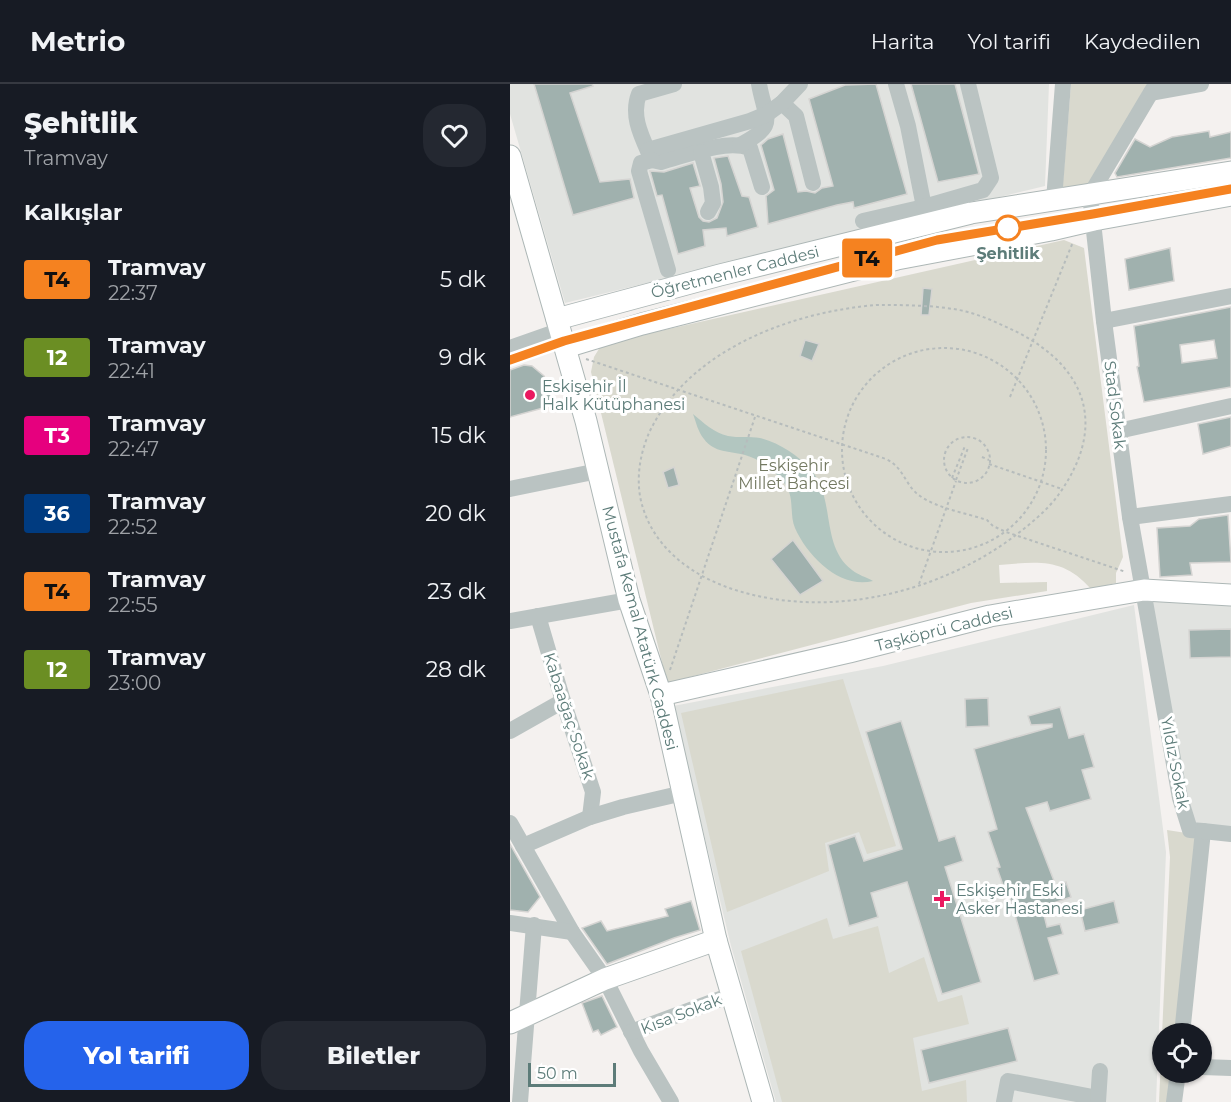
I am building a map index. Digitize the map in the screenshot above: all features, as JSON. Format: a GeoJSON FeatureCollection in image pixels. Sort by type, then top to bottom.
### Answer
{"type":"FeatureCollection","features":[{"type":"Feature","properties":{"kind":"main road","name":"Mustafa Kemal Atatürk Caddesi"},"geometry":{"type":"LineString","coordinates":[[510,156],[514,181],[566,338],[629,600],[664,687],[683,793],[716,940],[763,1102]]}},
{"type":"Feature","properties":{"kind":"main road","name":"Öğretmenler Caddesi"},"geometry":{"type":"LineString","coordinates":[[566,338],[720,275],[926,216],[971,213],[1231,171]]}},
{"type":"Feature","properties":{"kind":"main road","name":"Öğretmenler Caddesi"},"geometry":{"type":"LineString","coordinates":[[566,338],[642,324],[897,259],[1231,195]]}},
{"type":"Feature","properties":{"kind":"main road","name":"Taşköprü Caddesi"},"geometry":{"type":"LineString","coordinates":[[664,687],[849,652],[990,616],[1144,590],[1231,596]]}},
{"type":"Feature","properties":{"kind":"main road"},"geometry":{"type":"LineString","coordinates":[[519,1019],[605,980],[716,940]]}},
{"type":"Feature","properties":{"kind":"street"},"geometry":{"type":"LineString","coordinates":[[674,84],[639,94],[635,103],[635,116],[650,155],[661,162],[701,152],[719,138],[767,114],[782,103],[800,84]]}},
{"type":"Feature","properties":{"kind":"street"},"geometry":{"type":"LineString","coordinates":[[740,145],[760,133],[766,124],[767,114],[759,84]]}},
{"type":"Feature","properties":{"kind":"street"},"geometry":{"type":"LineString","coordinates":[[896,84],[908,126],[926,216]]}},
{"type":"Feature","properties":{"kind":"street"},"geometry":{"type":"LineString","coordinates":[[863,221],[926,216],[983,190],[990,178],[968,84]]}},
{"type":"Feature","properties":{"kind":"street"},"geometry":{"type":"LineString","coordinates":[[1054,200],[1063,84]]}},
{"type":"Feature","properties":{"kind":"street"},"geometry":{"type":"LineString","coordinates":[[1090,195],[1154,89],[1201,84]]}},
{"type":"Feature","properties":{"kind":"street"},"geometry":{"type":"LineString","coordinates":[[782,103],[796,116],[813,183]]}},
{"type":"Feature","properties":{"kind":"street"},"geometry":{"type":"LineString","coordinates":[[668,270],[639,171],[641,163],[650,155],[719,138],[750,148],[762,187]]}},
{"type":"Feature","properties":{"kind":"street"},"geometry":{"type":"LineString","coordinates":[[701,152],[711,187],[712,203],[708,212]]}},
{"type":"Feature","properties":{"kind":"street","name":"Stad Sokak"},"geometry":{"type":"LineString","coordinates":[[1090,195],[1118,431],[1130,518],[1144,590]]}},
{"type":"Feature","properties":{"kind":"street"},"geometry":{"type":"LineString","coordinates":[[1104,321],[1231,296]]}},
{"type":"Feature","properties":{"kind":"street"},"geometry":{"type":"LineString","coordinates":[[510,348],[566,338]]}},
{"type":"Feature","properties":{"kind":"street"},"geometry":{"type":"LineString","coordinates":[[1118,431],[1231,406]]}},
{"type":"Feature","properties":{"kind":"street"},"geometry":{"type":"LineString","coordinates":[[510,489],[598,471]]}},
{"type":"Feature","properties":{"kind":"street"},"geometry":{"type":"LineString","coordinates":[[1130,518],[1231,504]]}},
{"type":"Feature","properties":{"kind":"street","name":"Yıldız Sokak"},"geometry":{"type":"LineString","coordinates":[[1144,590],[1180,798],[1190,830],[1203,831]]}},
{"type":"Feature","properties":{"kind":"street"},"geometry":{"type":"LineString","coordinates":[[510,621],[629,600]]}},
{"type":"Feature","properties":{"kind":"street","name":"Kabaağaç Sokak"},"geometry":{"type":"LineString","coordinates":[[537,616],[593,792],[590,817]]}},
{"type":"Feature","properties":{"kind":"street"},"geometry":{"type":"LineString","coordinates":[[510,731],[563,701]]}},
{"type":"Feature","properties":{"kind":"street"},"geometry":{"type":"LineString","coordinates":[[523,846],[590,817],[683,793]]}},
{"type":"Feature","properties":{"kind":"street"},"geometry":{"type":"LineString","coordinates":[[510,823],[572,932],[605,980],[631,1032],[671,1102]]}},
{"type":"Feature","properties":{"kind":"street"},"geometry":{"type":"LineString","coordinates":[[1183,1023],[1203,831],[1231,834]]}},
{"type":"Feature","properties":{"kind":"street"},"geometry":{"type":"LineString","coordinates":[[510,923],[572,932]]}},
{"type":"Feature","properties":{"kind":"street"},"geometry":{"type":"LineString","coordinates":[[520,1102],[519,1019],[534,925]]}},
{"type":"Feature","properties":{"kind":"street","name":"Kısa Sokak"},"geometry":{"type":"LineString","coordinates":[[631,1032],[731,995]]}},
{"type":"Feature","properties":{"kind":"street"},"geometry":{"type":"LineString","coordinates":[[1212,1067],[1231,1068]]}},
{"type":"Feature","properties":{"kind":"street"},"geometry":{"type":"LineString","coordinates":[[1004,1102],[1008,1081],[1098,1100],[1100,1071]]}},
{"type":"Feature","properties":{"kind":"street"},"geometry":{"type":"LineString","coordinates":[[1174,1102],[1177,1083]]}},
{"type":"Feature","properties":{"kind":"path"},"geometry":{"type":"LineString","coordinates":[[1010,397],[1076,236]]}},
{"type":"Feature","properties":{"kind":"path"},"geometry":{"type":"LineString","coordinates":[[909,305],[959,310],[997,322],[1033,341],[1052,353],[1076,382],[1083,396],[1086,432],[1074,468],[1062,489],[1045,510],[994,550],[964,567],[920,584],[861,599],[839,602],[795,602],[753,596],[701,576],[678,560],[661,543],[645,516],[639,487],[641,456],[662,410],[679,390],[718,357],[756,336],[798,320],[844,308],[909,305]]}},
{"type":"Feature","properties":{"kind":"path"},"geometry":{"type":"LineString","coordinates":[[566,338],[679,390],[893,462],[919,496],[987,520],[993,526],[1006,532],[1127,572]]}},
{"type":"Feature","properties":{"kind":"path"},"geometry":{"type":"LineString","coordinates":[[941,348],[972,352],[1000,365],[1017,380],[1031,397],[1043,424],[1046,453],[1041,482],[1028,510],[1006,532],[972,549],[931,552],[897,541],[883,533],[866,517],[847,484],[843,469],[842,446],[847,416],[862,389],[884,368],[911,353],[941,348]]}},
{"type":"Feature","properties":{"kind":"path"},"geometry":{"type":"LineString","coordinates":[[664,687],[756,416]]}},
{"type":"Feature","properties":{"kind":"path"},"geometry":{"type":"LineString","coordinates":[[970,437],[977,439],[987,449],[989,462],[983,476],[970,483],[952,478],[946,471],[944,456],[950,444],[956,439],[970,437]]}},
{"type":"Feature","properties":{"kind":"path"},"geometry":{"type":"LineString","coordinates":[[920,584],[966,447],[952,478]]}},
{"type":"Feature","properties":{"kind":"path"},"geometry":{"type":"LineString","coordinates":[[982,457],[989,462],[1062,489]]}},
{"type":"Feature","properties":{"kind":"shaded area"},"geometry":{"type":"Polygon","coordinates":[[[510,84],[1049,84],[1045,186],[565,303],[510,114],[510,84]]]}},
{"type":"Feature","properties":{"kind":"shaded area"},"geometry":{"type":"Polygon","coordinates":[[[693,414],[723,435],[760,438],[781,446],[806,465],[819,481],[832,535],[842,560],[854,572],[873,581],[849,580],[837,575],[817,560],[795,528],[790,495],[781,479],[768,466],[757,460],[723,451],[708,444],[700,433],[693,414]]]}},
{"type":"Feature","properties":{"kind":"shaded area"},"geometry":{"type":"Polygon","coordinates":[[[1150,597],[1231,603],[1231,828],[1194,823],[1184,795],[1150,597]]]}},
{"type":"Feature","properties":{"kind":"shaded area","name":"Eskişehir Eski Asker Hastanesi"},"geometry":{"type":"Polygon","coordinates":[[[1134,605],[1166,852],[1159,1023],[1152,1023],[1152,1083],[1157,1083],[1156,1102],[776,1102],[731,946],[673,706],[883,666],[1134,605]]]}},
{"type":"Feature","properties":{"kind":"green space"},"geometry":{"type":"Polygon","coordinates":[[[1071,84],[1147,84],[1088,187],[1062,192],[1071,84]]]}},
{"type":"Feature","properties":{"kind":"green space","name":"Eskişehir Millet Bahçesi"},"geometry":{"type":"Polygon","coordinates":[[[1064,240],[1084,248],[1123,557],[1116,573],[1116,583],[1091,589],[1070,571],[1049,564],[999,565],[1000,583],[1047,582],[1047,591],[971,603],[667,683],[591,372],[594,357],[602,344],[1064,240]]]}},
{"type":"Feature","properties":{"kind":"green space"},"geometry":{"type":"Polygon","coordinates":[[[843,679],[896,846],[867,854],[859,832],[825,843],[829,871],[727,912],[681,713],[843,679]]]}},
{"type":"Feature","properties":{"kind":"green space"},"geometry":{"type":"Polygon","coordinates":[[[1167,830],[1199,835],[1176,1023],[1162,1023],[1170,857],[1167,830]]]}},
{"type":"Feature","properties":{"kind":"green space"},"geometry":{"type":"Polygon","coordinates":[[[827,918],[833,939],[878,926],[889,973],[924,957],[938,1002],[962,995],[969,1024],[913,1038],[922,1091],[966,1080],[967,1102],[782,1102],[741,951],[827,918]]]}},
{"type":"Feature","properties":{"kind":"green space"},"geometry":{"type":"Polygon","coordinates":[[[1160,1083],[1169,1083],[1167,1102],[1159,1102],[1160,1083]]]}},
{"type":"Feature","properties":{"kind":"building"},"geometry":{"type":"Polygon","coordinates":[[[534,84],[592,84],[593,86],[570,93],[600,182],[630,179],[634,198],[573,215],[534,84]]]}},
{"type":"Feature","properties":{"kind":"building"},"geometry":{"type":"Polygon","coordinates":[[[876,84],[907,194],[854,208],[853,202],[837,205],[768,224],[766,196],[774,190],[761,145],[768,139],[783,134],[798,192],[815,193],[822,188],[833,186],[809,99],[845,85],[876,84]]]}},
{"type":"Feature","properties":{"kind":"building"},"geometry":{"type":"Polygon","coordinates":[[[911,84],[955,84],[979,174],[938,182],[911,84]]]}},
{"type":"Feature","properties":{"kind":"building"},"geometry":{"type":"Polygon","coordinates":[[[1209,131],[1210,137],[1231,132],[1231,158],[1117,177],[1115,173],[1135,139],[1150,147],[1172,137],[1209,131]]]}},
{"type":"Feature","properties":{"kind":"building"},"geometry":{"type":"Polygon","coordinates":[[[728,156],[742,196],[749,197],[758,227],[727,236],[726,228],[703,230],[705,246],[678,254],[662,195],[657,196],[650,171],[664,172],[693,163],[700,186],[690,188],[699,217],[709,222],[717,218],[723,202],[714,158],[728,156]]]}},
{"type":"Feature","properties":{"kind":"building"},"geometry":{"type":"Polygon","coordinates":[[[1170,248],[1174,281],[1129,290],[1125,259],[1170,248]]]}},
{"type":"Feature","properties":{"kind":"building"},"geometry":{"type":"Polygon","coordinates":[[[923,288],[932,289],[929,315],[921,315],[923,288]]]}},
{"type":"Feature","properties":{"kind":"building"},"geometry":{"type":"Polygon","coordinates":[[[1231,307],[1231,387],[1144,402],[1137,367],[1139,366],[1134,326],[1231,307]],[[1214,340],[1180,345],[1182,363],[1217,358],[1214,340]]]}},
{"type":"Feature","properties":{"kind":"building"},"geometry":{"type":"Polygon","coordinates":[[[805,340],[819,344],[812,361],[800,356],[805,340]]]}},
{"type":"Feature","properties":{"kind":"building","name":"Eskişehir İl Halk Kütüphanesi"},"geometry":{"type":"Polygon","coordinates":[[[524,365],[532,366],[544,376],[554,405],[510,417],[510,370],[524,365]]]}},
{"type":"Feature","properties":{"kind":"building"},"geometry":{"type":"Polygon","coordinates":[[[1231,417],[1231,446],[1203,454],[1198,424],[1231,417]]]}},
{"type":"Feature","properties":{"kind":"building"},"geometry":{"type":"Polygon","coordinates":[[[674,467],[679,485],[668,488],[663,472],[674,467]]]}},
{"type":"Feature","properties":{"kind":"building"},"geometry":{"type":"Polygon","coordinates":[[[1228,515],[1231,562],[1190,563],[1192,575],[1160,577],[1157,528],[1190,526],[1199,519],[1228,515]]]}},
{"type":"Feature","properties":{"kind":"building"},"geometry":{"type":"Polygon","coordinates":[[[793,540],[823,581],[800,595],[771,559],[793,540]]]}},
{"type":"Feature","properties":{"kind":"building"},"geometry":{"type":"Polygon","coordinates":[[[1231,629],[1231,657],[1190,658],[1189,630],[1231,629]]]}},
{"type":"Feature","properties":{"kind":"building"},"geometry":{"type":"Polygon","coordinates":[[[988,698],[989,726],[966,727],[965,699],[988,698]]]}},
{"type":"Feature","properties":{"kind":"building"},"geometry":{"type":"Polygon","coordinates":[[[1060,707],[1069,738],[1084,734],[1094,767],[1082,770],[1091,799],[1050,811],[1047,802],[1026,808],[1056,886],[1066,882],[1071,897],[1042,907],[1047,927],[1060,924],[1063,934],[1048,938],[1059,974],[1034,981],[1007,887],[1004,888],[997,868],[1000,867],[988,832],[997,829],[974,749],[1052,727],[1052,724],[1031,725],[1028,716],[1060,707]]]}},
{"type":"Feature","properties":{"kind":"building"},"geometry":{"type":"Polygon","coordinates":[[[901,721],[939,841],[955,836],[963,861],[945,867],[981,982],[942,994],[907,882],[871,893],[878,917],[849,926],[828,845],[855,836],[864,861],[902,849],[866,732],[901,721]]]}},
{"type":"Feature","properties":{"kind":"building"},"geometry":{"type":"Polygon","coordinates":[[[510,844],[540,897],[528,912],[510,910],[510,844]]]}},
{"type":"Feature","properties":{"kind":"building"},"geometry":{"type":"Polygon","coordinates":[[[691,901],[700,930],[607,964],[582,928],[601,921],[607,931],[668,916],[665,909],[691,901]]]}},
{"type":"Feature","properties":{"kind":"building"},"geometry":{"type":"Polygon","coordinates":[[[1114,901],[1119,923],[1085,931],[1080,910],[1114,901]]]}},
{"type":"Feature","properties":{"kind":"building"},"geometry":{"type":"Polygon","coordinates":[[[602,996],[617,1027],[601,1035],[598,1030],[593,1032],[582,1003],[602,996]]]}},
{"type":"Feature","properties":{"kind":"building"},"geometry":{"type":"Polygon","coordinates":[[[1008,1028],[1017,1061],[929,1083],[921,1050],[1008,1028]]]}},
{"type":"Feature","properties":{"kind":"tram line"},"geometry":{"type":"LineString","coordinates":[[510,360],[564,341],[937,240],[1231,189]]}},
{"type":"Feature","properties":{"kind":"tram line","name":"T4"},"geometry":{"type":"LineString","coordinates":[[510,360],[564,341],[937,240],[1231,189]]}},
{"type":"Feature","properties":{"kind":"place","name":"Şehitlik"},"geometry":{"type":"Point","coordinates":[1008,228]}},
{"type":"Feature","properties":{"kind":"place","name":"Eskişehir İl Halk Kütüphanesi"},"geometry":{"type":"Point","coordinates":[530,395]}},
{"type":"Feature","properties":{"kind":"place","name":"Eskişehir Eski Asker Hastanesi"},"geometry":{"type":"Point","coordinates":[942,899]}}]}
